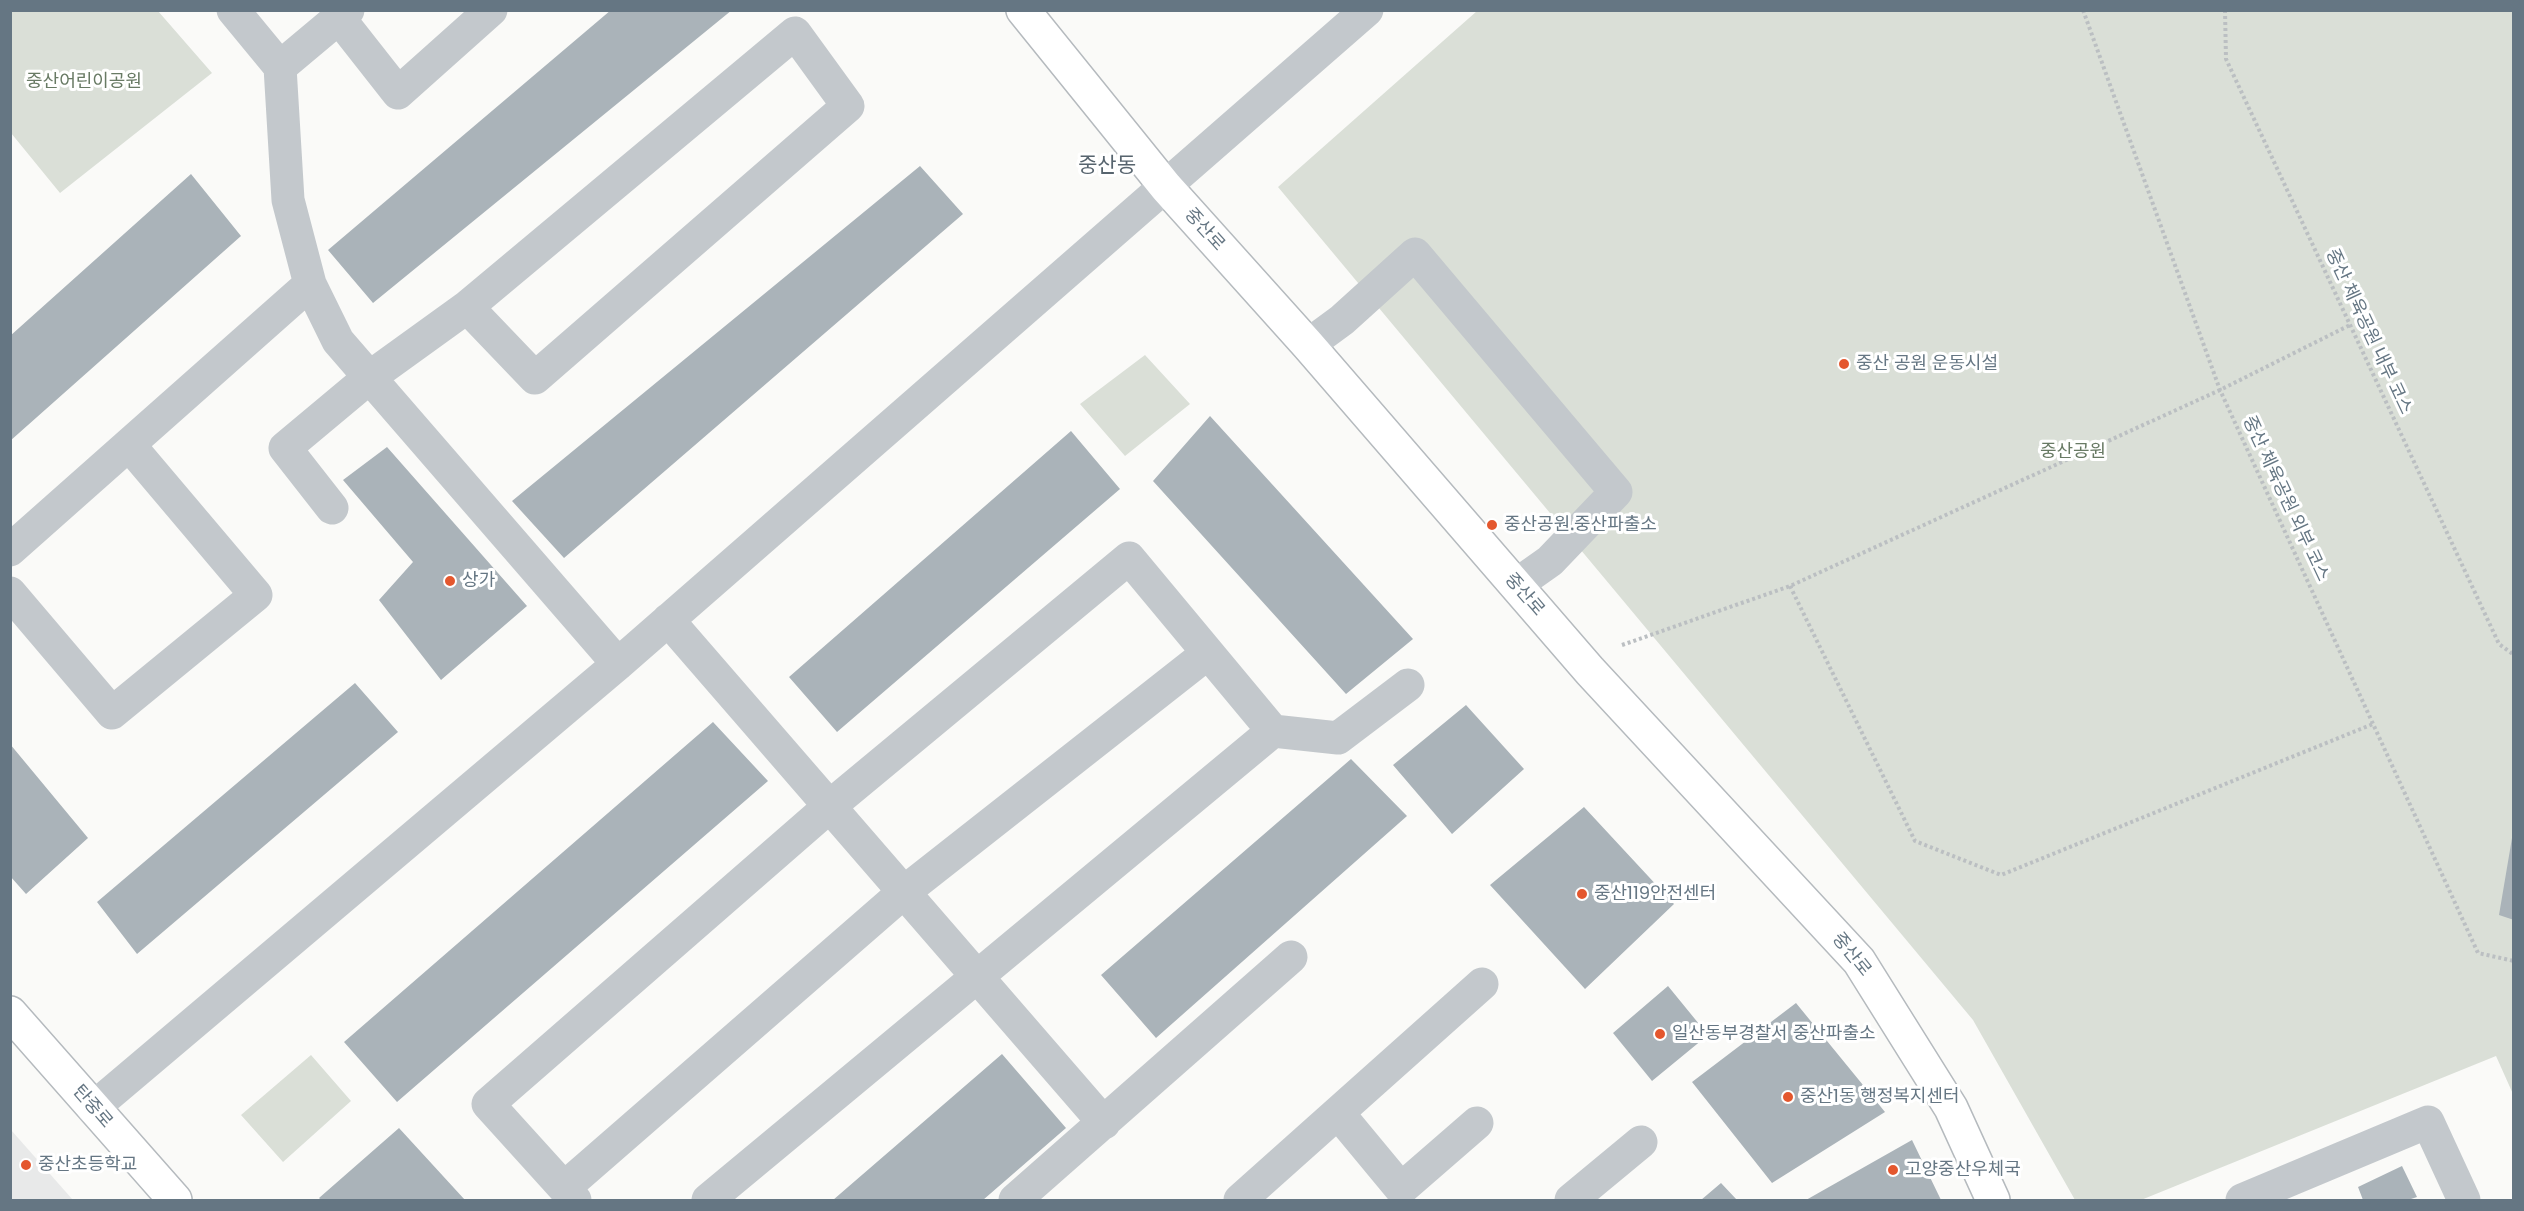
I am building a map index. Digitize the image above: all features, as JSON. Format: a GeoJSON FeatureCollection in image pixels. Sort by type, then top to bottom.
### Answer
{"type":"FeatureCollection","features":[{"type":"Feature","properties":{"kind":"main road","name":"중산로"},"geometry":{"type":"LineString","coordinates":[[1023,10],[1166,187],[1308,345],[1598,679],[1859,961],[1951,1108],[1993,1200]]}},
{"type":"Feature","properties":{"kind":"main road","name":"탄중로"},"geometry":{"type":"LineString","coordinates":[[10,1013],[175,1200]]}},
{"type":"Feature","properties":{"kind":"street"},"geometry":{"type":"LineString","coordinates":[[233,10],[280,67],[288,200],[310,284],[338,341],[618,663]]}},
{"type":"Feature","properties":{"kind":"street"},"geometry":{"type":"LineString","coordinates":[[280,67],[343,14],[398,93],[491,10]]}},
{"type":"Feature","properties":{"kind":"street"},"geometry":{"type":"LineString","coordinates":[[93,1108],[668,620],[1367,10]]}},
{"type":"Feature","properties":{"kind":"street"},"geometry":{"type":"LineString","coordinates":[[332,508],[285,448],[370,377],[467,307],[795,33],[848,106],[535,378],[467,307]]}},
{"type":"Feature","properties":{"kind":"street"},"geometry":{"type":"LineString","coordinates":[[1308,345],[1342,321],[1415,254],[1616,492],[1550,561],[1516,585]]}},
{"type":"Feature","properties":{"kind":"street"},"geometry":{"type":"LineString","coordinates":[[10,550],[310,284]]}},
{"type":"Feature","properties":{"kind":"street"},"geometry":{"type":"LineString","coordinates":[[10,593],[112,713],[256,595],[130,446]]}},
{"type":"Feature","properties":{"kind":"street"},"geometry":{"type":"LineString","coordinates":[[1208,653],[904,892],[569,1194],[488,1104],[830,806],[1129,558],[1273,731],[1338,738],[1408,685]]}},
{"type":"Feature","properties":{"kind":"street"},"geometry":{"type":"LineString","coordinates":[[668,620],[1104,1123]]}},
{"type":"Feature","properties":{"kind":"street"},"geometry":{"type":"LineString","coordinates":[[708,1200],[979,978],[1273,731]]}},
{"type":"Feature","properties":{"kind":"street"},"geometry":{"type":"LineString","coordinates":[[1015,1200],[1291,957]]}},
{"type":"Feature","properties":{"kind":"street"},"geometry":{"type":"LineString","coordinates":[[1240,1200],[1482,984]]}},
{"type":"Feature","properties":{"kind":"street"},"geometry":{"type":"LineString","coordinates":[[1338,1113],[1401,1189],[1477,1123]]}},
{"type":"Feature","properties":{"kind":"street"},"geometry":{"type":"LineString","coordinates":[[2242,1200],[2428,1122],[2464,1200]]}},
{"type":"Feature","properties":{"kind":"street"},"geometry":{"type":"LineString","coordinates":[[1571,1200],[1641,1142]]}},
{"type":"Feature","properties":{"kind":"path","name":"중산 체육공원 외부 코스"},"geometry":{"type":"LineString","coordinates":[[2083,10],[2220,390],[2478,952],[2514,961]]}},
{"type":"Feature","properties":{"kind":"path","name":"중산 체육공원 내부 코스"},"geometry":{"type":"LineString","coordinates":[[2225,10],[2226,59],[2499,644],[2514,655]]}},
{"type":"Feature","properties":{"kind":"path"},"geometry":{"type":"LineString","coordinates":[[1622,645],[1790,586],[2220,390],[2350,325]]}},
{"type":"Feature","properties":{"kind":"path"},"geometry":{"type":"LineString","coordinates":[[1790,586],[1915,841],[2001,875],[2373,724]]}},
{"type":"Feature","properties":{"kind":"shaded area","name":"중산초등학교"},"geometry":{"type":"Polygon","coordinates":[[[11,1130],[73,1200],[11,1200],[11,1130]]]}},
{"type":"Feature","properties":{"kind":"green space","name":"중산어린이공원"},"geometry":{"type":"Polygon","coordinates":[[[10,11],[158,11],[212,73],[60,193],[11,133],[10,11]]]}},
{"type":"Feature","properties":{"kind":"green space","name":"중산공원"},"geometry":{"type":"Polygon","coordinates":[[[1477,11],[2513,11],[2513,1094],[2496,1056],[2141,1200],[2075,1200],[1973,1020],[1278,187],[1477,11]]]}},
{"type":"Feature","properties":{"kind":"green space"},"geometry":{"type":"Polygon","coordinates":[[[1145,355],[1190,404],[1125,456],[1080,404],[1145,355]]]}},
{"type":"Feature","properties":{"kind":"green space"},"geometry":{"type":"Polygon","coordinates":[[[311,1055],[351,1101],[283,1162],[241,1115],[311,1055]]]}},
{"type":"Feature","properties":{"kind":"building"},"geometry":{"type":"Polygon","coordinates":[[[611,10],[732,10],[373,303],[328,250],[611,10]]]}},
{"type":"Feature","properties":{"kind":"building"},"geometry":{"type":"Polygon","coordinates":[[[920,166],[963,214],[564,558],[512,501],[920,166]]]}},
{"type":"Feature","properties":{"kind":"building"},"geometry":{"type":"Polygon","coordinates":[[[191,174],[241,236],[10,441],[10,336],[191,174]]]}},
{"type":"Feature","properties":{"kind":"building"},"geometry":{"type":"Polygon","coordinates":[[[1210,416],[1413,639],[1346,694],[1153,481],[1210,416]]]}},
{"type":"Feature","properties":{"kind":"building"},"geometry":{"type":"Polygon","coordinates":[[[1071,431],[1120,489],[837,732],[789,677],[1071,431]]]}},
{"type":"Feature","properties":{"kind":"building","name":"상가"},"geometry":{"type":"Polygon","coordinates":[[[387,447],[527,606],[441,680],[379,600],[413,562],[343,480],[387,447]]]}},
{"type":"Feature","properties":{"kind":"building"},"geometry":{"type":"Polygon","coordinates":[[[355,683],[398,732],[137,954],[97,902],[355,683]]]}},
{"type":"Feature","properties":{"kind":"building"},"geometry":{"type":"Polygon","coordinates":[[[1466,705],[1524,769],[1452,834],[1393,765],[1466,705]]]}},
{"type":"Feature","properties":{"kind":"building"},"geometry":{"type":"Polygon","coordinates":[[[713,722],[768,781],[397,1102],[344,1042],[713,722]]]}},
{"type":"Feature","properties":{"kind":"building"},"geometry":{"type":"Polygon","coordinates":[[[10,744],[88,838],[26,894],[10,876],[10,744]]]}},
{"type":"Feature","properties":{"kind":"building"},"geometry":{"type":"Polygon","coordinates":[[[1351,759],[1407,816],[1156,1038],[1101,975],[1351,759]]]}},
{"type":"Feature","properties":{"kind":"building","name":"중산119안전센터"},"geometry":{"type":"Polygon","coordinates":[[[1584,807],[1674,904],[1585,989],[1490,885],[1584,807]]]}},
{"type":"Feature","properties":{"kind":"building"},"geometry":{"type":"Polygon","coordinates":[[[2512,838],[2514,838],[2514,920],[2499,915],[2512,838]]]}},
{"type":"Feature","properties":{"kind":"building","name":"일산동부경찰서 중산파출소"},"geometry":{"type":"Polygon","coordinates":[[[1668,986],[1708,1035],[1652,1081],[1613,1033],[1668,986]]]}},
{"type":"Feature","properties":{"kind":"building","name":"중산1동 행정복지센터"},"geometry":{"type":"Polygon","coordinates":[[[1796,1003],[1885,1112],[1772,1183],[1692,1082],[1796,1003]]]}},
{"type":"Feature","properties":{"kind":"building"},"geometry":{"type":"Polygon","coordinates":[[[1002,1054],[1066,1128],[983,1200],[833,1200],[1002,1054]]]}},
{"type":"Feature","properties":{"kind":"building"},"geometry":{"type":"Polygon","coordinates":[[[399,1128],[465,1200],[321,1200],[319,1198],[399,1128]]]}},
{"type":"Feature","properties":{"kind":"building","name":"고양중산우체국"},"geometry":{"type":"Polygon","coordinates":[[[1912,1140],[1941,1200],[1806,1200],[1912,1140]]]}},
{"type":"Feature","properties":{"kind":"building"},"geometry":{"type":"Polygon","coordinates":[[[2402,1166],[2417,1197],[2408,1200],[2363,1200],[2358,1187],[2402,1166]]]}},
{"type":"Feature","properties":{"kind":"building"},"geometry":{"type":"Polygon","coordinates":[[[1721,1183],[1737,1200],[1701,1200],[1721,1183]]]}},
{"type":"Feature","properties":{"kind":"place","name":"중산 공원 운동시설"},"geometry":{"type":"Point","coordinates":[1844,364]}},
{"type":"Feature","properties":{"kind":"place","name":"중산공원.중산파출소"},"geometry":{"type":"Point","coordinates":[1492,525]}},
{"type":"Feature","properties":{"kind":"place","name":"상가"},"geometry":{"type":"Point","coordinates":[450,581]}},
{"type":"Feature","properties":{"kind":"place","name":"중산119안전센터"},"geometry":{"type":"Point","coordinates":[1582,894]}},
{"type":"Feature","properties":{"kind":"place","name":"일산동부경찰서 중산파출소"},"geometry":{"type":"Point","coordinates":[1660,1034]}},
{"type":"Feature","properties":{"kind":"place","name":"중산1동 행정복지센터"},"geometry":{"type":"Point","coordinates":[1788,1097]}},
{"type":"Feature","properties":{"kind":"place","name":"중산초등학교"},"geometry":{"type":"Point","coordinates":[26,1165]}},
{"type":"Feature","properties":{"kind":"place","name":"고양중산우체국"},"geometry":{"type":"Point","coordinates":[1893,1170]}},
{"type":"Feature","properties":{"kind":"district","name":"중산동"},"geometry":{"type":"Point","coordinates":[1107,167]}}]}
